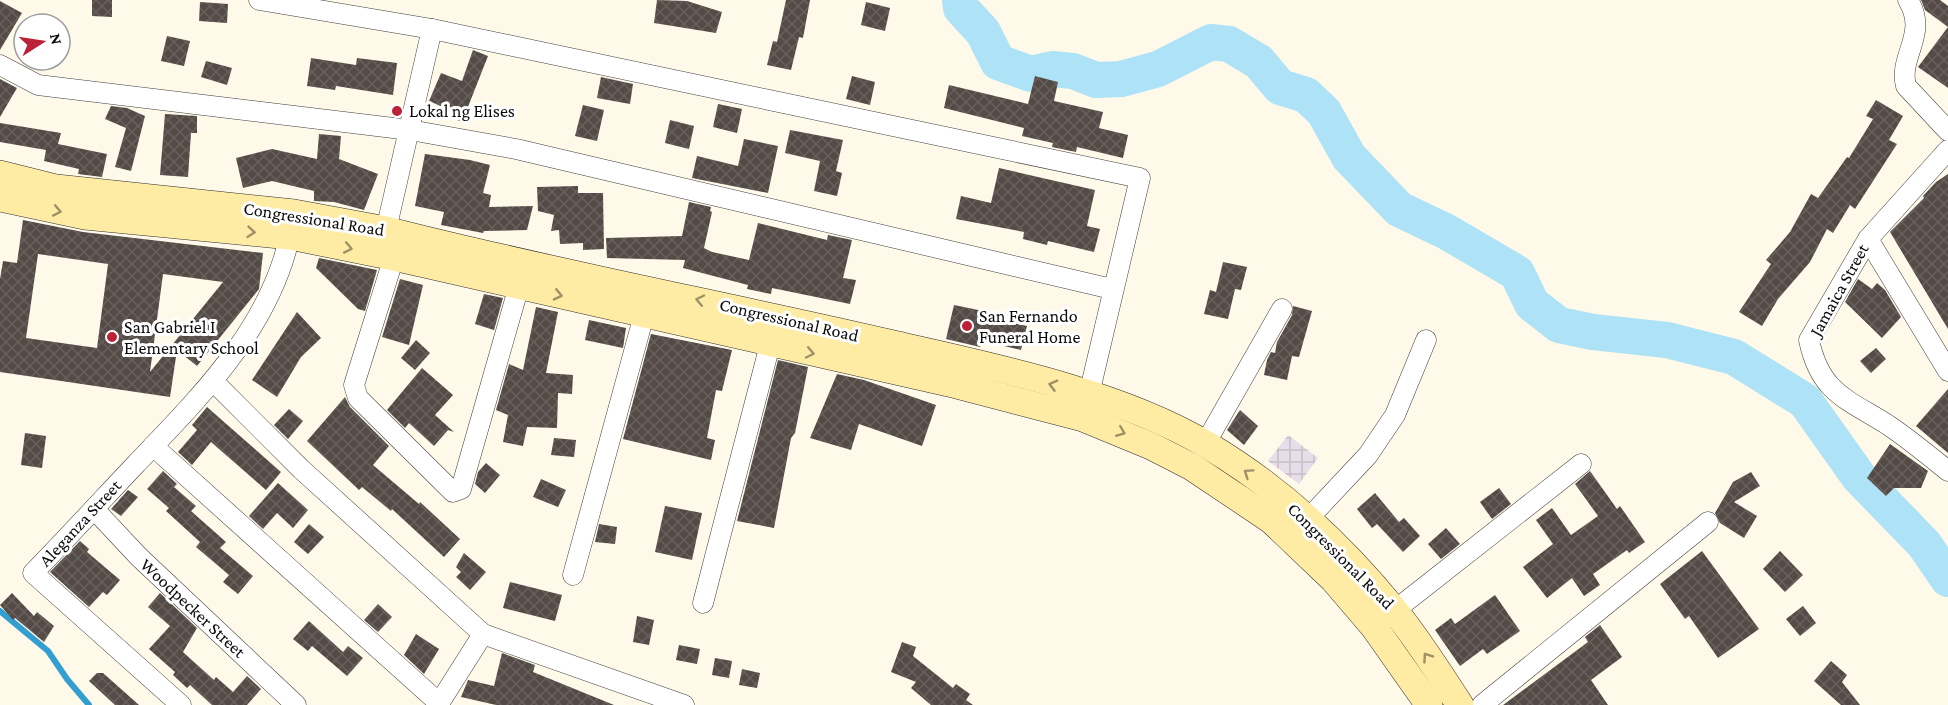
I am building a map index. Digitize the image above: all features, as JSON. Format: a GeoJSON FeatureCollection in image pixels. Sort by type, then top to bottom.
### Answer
{"type":"FeatureCollection","features":[{"type":"Feature","properties":{"kind":"main road","name":"Congressional Road"},"geometry":{"type":"LineString","coordinates":[[0,174],[56,188],[292,224],[394,257],[440,256],[777,317],[956,358],[1086,407],[1120,432],[1278,510],[1308,519],[1385,619],[1460,705]]}},
{"type":"Feature","properties":{"kind":"main road","name":"Congressional Road"},"geometry":{"type":"LineString","coordinates":[[0,198],[85,216],[386,230],[440,256],[519,286],[949,383],[1151,418],[1205,444],[1278,510],[1333,579],[1385,619],[1429,705]]}},
{"type":"Feature","properties":{"kind":"street"},"geometry":{"type":"LineString","coordinates":[[259,0],[301,4],[432,29],[1140,177],[1086,407]]}},
{"type":"Feature","properties":{"kind":"street"},"geometry":{"type":"LineString","coordinates":[[1908,0],[1917,30],[1903,76],[1906,86],[1948,131]]}},
{"type":"Feature","properties":{"kind":"street"},"geometry":{"type":"LineString","coordinates":[[432,29],[386,230],[394,257],[354,385],[358,398],[453,492],[461,489],[519,286]]}},
{"type":"Feature","properties":{"kind":"street"},"geometry":{"type":"LineString","coordinates":[[0,65],[38,85],[410,130],[516,149],[1112,289]]}},
{"type":"Feature","properties":{"kind":"street","name":"Jamaica Street"},"geometry":{"type":"LineString","coordinates":[[1948,150],[1868,239],[1809,340],[1817,370],[1841,396],[1916,446],[1948,471]]}},
{"type":"Feature","properties":{"kind":"street","name":"Aleganza Street"},"geometry":{"type":"LineString","coordinates":[[181,705],[33,573],[213,381],[242,346],[277,281],[292,224]]}},
{"type":"Feature","properties":{"kind":"street"},"geometry":{"type":"LineString","coordinates":[[1868,239],[1948,370]]}},
{"type":"Feature","properties":{"kind":"street"},"geometry":{"type":"LineString","coordinates":[[1205,444],[1282,309]]}},
{"type":"Feature","properties":{"kind":"street"},"geometry":{"type":"LineString","coordinates":[[573,575],[644,315]]}},
{"type":"Feature","properties":{"kind":"street"},"geometry":{"type":"LineString","coordinates":[[703,603],[777,317]]}},
{"type":"Feature","properties":{"kind":"street"},"geometry":{"type":"LineString","coordinates":[[1308,519],[1368,455],[1395,415],[1426,340]]}},
{"type":"Feature","properties":{"kind":"street"},"geometry":{"type":"LineString","coordinates":[[213,381],[301,470],[483,634],[684,705]]}},
{"type":"Feature","properties":{"kind":"street"},"geometry":{"type":"LineString","coordinates":[[153,446],[439,704],[483,634]]}},
{"type":"Feature","properties":{"kind":"street"},"geometry":{"type":"LineString","coordinates":[[1385,619],[1581,464]]}},
{"type":"Feature","properties":{"kind":"street","name":"Woodpecker Street"},"geometry":{"type":"LineString","coordinates":[[94,509],[138,556],[296,705]]}},
{"type":"Feature","properties":{"kind":"street"},"geometry":{"type":"LineString","coordinates":[[1482,705],[1708,522]]}},
{"type":"Feature","properties":{"kind":"shaded area"},"geometry":{"type":"Polygon","coordinates":[[[1288,435],[1318,458],[1299,484],[1268,461],[1288,435]]]}},
{"type":"Feature","properties":{"kind":"building"},"geometry":{"type":"Polygon","coordinates":[[[92,0],[112,0],[112,17],[92,16],[92,0]]]}},
{"type":"Feature","properties":{"kind":"building"},"geometry":{"type":"Polygon","coordinates":[[[657,0],[687,1],[722,12],[716,33],[654,23],[657,0]]]}},
{"type":"Feature","properties":{"kind":"building"},"geometry":{"type":"Polygon","coordinates":[[[786,0],[810,0],[803,38],[799,37],[791,70],[767,65],[773,41],[777,42],[786,0]]]}},
{"type":"Feature","properties":{"kind":"building"},"geometry":{"type":"Polygon","coordinates":[[[1921,0],[1940,0],[1948,6],[1948,27],[1925,10],[1921,0]]]}},
{"type":"Feature","properties":{"kind":"building"},"geometry":{"type":"Polygon","coordinates":[[[0,1],[20,12],[12,12],[12,30],[0,50],[0,1]]]}},
{"type":"Feature","properties":{"kind":"building"},"geometry":{"type":"Polygon","coordinates":[[[200,2],[228,4],[227,23],[199,21],[200,2]]]}},
{"type":"Feature","properties":{"kind":"building"},"geometry":{"type":"Polygon","coordinates":[[[866,2],[890,8],[885,31],[861,25],[866,2]]]}},
{"type":"Feature","properties":{"kind":"building"},"geometry":{"type":"Polygon","coordinates":[[[1948,27],[1948,88],[1918,67],[1948,27]]]}},
{"type":"Feature","properties":{"kind":"building"},"geometry":{"type":"Polygon","coordinates":[[[167,36],[190,41],[184,66],[161,61],[167,36]]]}},
{"type":"Feature","properties":{"kind":"building"},"geometry":{"type":"Polygon","coordinates":[[[473,50],[488,56],[462,122],[450,117],[452,111],[429,101],[441,73],[462,81],[473,50]]]}},
{"type":"Feature","properties":{"kind":"building"},"geometry":{"type":"Polygon","coordinates":[[[311,58],[356,65],[357,58],[397,63],[393,95],[336,86],[335,90],[307,86],[311,58]]]}},
{"type":"Feature","properties":{"kind":"building"},"geometry":{"type":"Polygon","coordinates":[[[206,61],[232,68],[227,85],[201,77],[206,61]]]}},
{"type":"Feature","properties":{"kind":"building"},"geometry":{"type":"Polygon","coordinates":[[[852,76],[875,82],[870,105],[846,99],[852,76]]]}},
{"type":"Feature","properties":{"kind":"building"},"geometry":{"type":"Polygon","coordinates":[[[1035,76],[1058,82],[1054,101],[1103,112],[1099,128],[1128,135],[1123,158],[1077,147],[1076,152],[1052,147],[1053,143],[1022,136],[1024,128],[944,108],[949,85],[1028,104],[1035,76]]]}},
{"type":"Feature","properties":{"kind":"building"},"geometry":{"type":"Polygon","coordinates":[[[601,77],[633,84],[630,104],[597,98],[601,77]]]}},
{"type":"Feature","properties":{"kind":"building"},"geometry":{"type":"Polygon","coordinates":[[[0,79],[17,88],[0,117],[0,79]]]}},
{"type":"Feature","properties":{"kind":"building"},"geometry":{"type":"Polygon","coordinates":[[[1876,100],[1903,116],[1889,140],[1897,144],[1855,209],[1850,205],[1833,233],[1827,229],[1810,262],[1778,299],[1762,326],[1739,312],[1771,264],[1766,260],[1790,232],[1811,194],[1818,198],[1847,157],[1849,158],[1873,119],[1866,116],[1876,100]]]}},
{"type":"Feature","properties":{"kind":"building"},"geometry":{"type":"Polygon","coordinates":[[[718,104],[742,109],[737,133],[713,127],[718,104]]]}},
{"type":"Feature","properties":{"kind":"building"},"geometry":{"type":"Polygon","coordinates":[[[583,105],[604,110],[597,141],[575,136],[583,105]]]}},
{"type":"Feature","properties":{"kind":"building"},"geometry":{"type":"Polygon","coordinates":[[[111,106],[127,108],[145,116],[131,171],[115,167],[126,128],[105,119],[111,106]]]}},
{"type":"Feature","properties":{"kind":"building"},"geometry":{"type":"Polygon","coordinates":[[[165,114],[197,116],[197,133],[191,133],[188,177],[160,175],[165,114]]]}},
{"type":"Feature","properties":{"kind":"building"},"geometry":{"type":"Polygon","coordinates":[[[670,120],[694,126],[689,149],[665,143],[670,120]]]}},
{"type":"Feature","properties":{"kind":"building"},"geometry":{"type":"Polygon","coordinates":[[[0,123],[61,133],[58,144],[107,154],[102,177],[78,174],[79,169],[44,161],[46,150],[0,142],[0,123]]]}},
{"type":"Feature","properties":{"kind":"building"},"geometry":{"type":"Polygon","coordinates":[[[790,130],[843,140],[836,171],[842,173],[837,196],[814,191],[820,161],[785,153],[790,130]]]}},
{"type":"Feature","properties":{"kind":"building"},"geometry":{"type":"Polygon","coordinates":[[[319,134],[341,136],[339,159],[378,174],[364,210],[334,202],[314,201],[314,191],[272,181],[243,188],[236,158],[272,149],[317,159],[319,134]]]}},
{"type":"Feature","properties":{"kind":"building"},"geometry":{"type":"Polygon","coordinates":[[[744,139],[778,146],[768,193],[692,178],[697,156],[738,166],[744,139]]]}},
{"type":"Feature","properties":{"kind":"building"},"geometry":{"type":"Polygon","coordinates":[[[425,154],[490,165],[483,193],[491,195],[489,207],[533,206],[527,230],[484,231],[483,233],[441,225],[444,212],[415,206],[425,154]]]}},
{"type":"Feature","properties":{"kind":"building"},"geometry":{"type":"Polygon","coordinates":[[[999,168],[1095,190],[1087,226],[1100,229],[1094,252],[1048,241],[1047,245],[1023,239],[1024,232],[956,219],[961,196],[991,203],[999,168]]]}},
{"type":"Feature","properties":{"kind":"building"},"geometry":{"type":"Polygon","coordinates":[[[1948,174],[1948,329],[1890,232],[1924,198],[1923,196],[1936,182],[1948,174]]]}},
{"type":"Feature","properties":{"kind":"building"},"geometry":{"type":"Polygon","coordinates":[[[578,186],[578,193],[603,193],[604,249],[583,250],[583,243],[560,244],[559,230],[551,231],[554,215],[538,211],[537,187],[578,186]]]}},
{"type":"Feature","properties":{"kind":"building"},"geometry":{"type":"Polygon","coordinates":[[[689,202],[711,207],[712,212],[704,248],[712,252],[749,260],[758,223],[827,240],[828,235],[852,240],[843,278],[856,280],[850,304],[772,288],[771,294],[747,289],[748,285],[683,268],[685,260],[607,258],[606,238],[682,236],[689,202]]]}},
{"type":"Feature","properties":{"kind":"building"},"geometry":{"type":"Polygon","coordinates":[[[23,220],[83,232],[263,253],[259,289],[197,366],[177,350],[170,397],[0,372],[0,279],[3,261],[17,263],[23,220]],[[38,254],[26,338],[97,348],[108,264],[38,254]],[[163,274],[150,372],[223,282],[163,274]]]}},
{"type":"Feature","properties":{"kind":"building"},"geometry":{"type":"Polygon","coordinates":[[[319,258],[377,270],[365,311],[358,309],[316,268],[319,258]]]}},
{"type":"Feature","properties":{"kind":"building"},"geometry":{"type":"Polygon","coordinates":[[[1223,262],[1247,267],[1241,290],[1235,289],[1228,319],[1204,314],[1210,290],[1216,292],[1223,262]]]}},
{"type":"Feature","properties":{"kind":"building"},"geometry":{"type":"Polygon","coordinates":[[[400,279],[423,285],[409,345],[382,337],[400,279]]]}},
{"type":"Feature","properties":{"kind":"building"},"geometry":{"type":"Polygon","coordinates":[[[1858,279],[1872,289],[1877,283],[1885,290],[1901,317],[1882,338],[1845,302],[1858,279]]]}},
{"type":"Feature","properties":{"kind":"building"},"geometry":{"type":"Polygon","coordinates":[[[484,294],[503,298],[494,330],[475,324],[484,294]]]}},
{"type":"Feature","properties":{"kind":"building"},"geometry":{"type":"Polygon","coordinates":[[[954,305],[988,312],[987,317],[1027,326],[1021,350],[982,341],[980,347],[946,339],[954,305]]]}},
{"type":"Feature","properties":{"kind":"building"},"geometry":{"type":"Polygon","coordinates":[[[1293,306],[1312,311],[1299,357],[1292,356],[1287,380],[1264,375],[1267,360],[1271,352],[1275,353],[1277,342],[1292,315],[1293,306]]]}},
{"type":"Feature","properties":{"kind":"building"},"geometry":{"type":"Polygon","coordinates":[[[536,307],[558,312],[546,373],[573,375],[572,394],[558,393],[557,428],[527,427],[523,446],[503,442],[508,415],[496,410],[509,364],[523,370],[536,307]]]}},
{"type":"Feature","properties":{"kind":"building"},"geometry":{"type":"Polygon","coordinates":[[[297,312],[321,338],[301,357],[277,397],[252,380],[297,312]]]}},
{"type":"Feature","properties":{"kind":"building"},"geometry":{"type":"Polygon","coordinates":[[[589,320],[626,328],[623,348],[585,340],[589,320]]]}},
{"type":"Feature","properties":{"kind":"building"},"geometry":{"type":"Polygon","coordinates":[[[651,334],[732,350],[722,391],[716,390],[707,438],[715,440],[711,460],[623,439],[651,334]]]}},
{"type":"Feature","properties":{"kind":"building"},"geometry":{"type":"Polygon","coordinates":[[[416,340],[430,353],[415,370],[401,358],[416,340]]]}},
{"type":"Feature","properties":{"kind":"building"},"geometry":{"type":"Polygon","coordinates":[[[1876,348],[1886,359],[1871,373],[1860,361],[1876,348]]]}},
{"type":"Feature","properties":{"kind":"building"},"geometry":{"type":"Polygon","coordinates":[[[778,360],[808,367],[795,433],[791,438],[774,528],[737,521],[778,360]]]}},
{"type":"Feature","properties":{"kind":"building"},"geometry":{"type":"Polygon","coordinates":[[[422,368],[453,395],[435,415],[454,432],[448,430],[434,446],[409,423],[405,428],[387,410],[422,368]]]}},
{"type":"Feature","properties":{"kind":"building"},"geometry":{"type":"Polygon","coordinates":[[[837,374],[864,380],[936,405],[922,446],[859,424],[851,450],[810,438],[837,374]]]}},
{"type":"Feature","properties":{"kind":"building"},"geometry":{"type":"Polygon","coordinates":[[[1948,389],[1948,453],[1916,426],[1948,389]]]}},
{"type":"Feature","properties":{"kind":"building"},"geometry":{"type":"Polygon","coordinates":[[[345,397],[350,407],[389,446],[373,465],[419,504],[420,502],[460,539],[444,557],[392,509],[391,511],[362,487],[359,490],[307,441],[345,397]]]}},
{"type":"Feature","properties":{"kind":"building"},"geometry":{"type":"Polygon","coordinates":[[[207,407],[281,472],[266,490],[211,442],[192,465],[178,452],[197,430],[192,425],[207,407]]]}},
{"type":"Feature","properties":{"kind":"building"},"geometry":{"type":"Polygon","coordinates":[[[289,409],[303,421],[288,439],[274,425],[289,409]]]}},
{"type":"Feature","properties":{"kind":"building"},"geometry":{"type":"Polygon","coordinates":[[[1240,410],[1258,426],[1244,445],[1227,430],[1240,410]]]}},
{"type":"Feature","properties":{"kind":"building"},"geometry":{"type":"Polygon","coordinates":[[[25,433],[46,436],[42,468],[21,465],[25,433]]]}},
{"type":"Feature","properties":{"kind":"building"},"geometry":{"type":"Polygon","coordinates":[[[554,438],[576,440],[574,457],[551,455],[554,438]]]}},
{"type":"Feature","properties":{"kind":"building"},"geometry":{"type":"Polygon","coordinates":[[[1890,444],[1928,471],[1921,488],[1894,488],[1886,496],[1867,478],[1890,444]]]}},
{"type":"Feature","properties":{"kind":"building"},"geometry":{"type":"Polygon","coordinates":[[[486,463],[500,475],[485,493],[475,484],[478,472],[486,463]]]}},
{"type":"Feature","properties":{"kind":"building"},"geometry":{"type":"Polygon","coordinates":[[[163,471],[177,484],[174,487],[196,506],[191,511],[226,542],[220,548],[253,576],[238,594],[223,582],[229,575],[196,547],[200,542],[166,511],[169,508],[147,489],[163,471]]]}},
{"type":"Feature","properties":{"kind":"building"},"geometry":{"type":"Polygon","coordinates":[[[1590,471],[1617,509],[1620,506],[1645,542],[1629,553],[1627,550],[1593,574],[1600,585],[1584,596],[1572,578],[1547,598],[1523,567],[1553,544],[1536,520],[1552,508],[1571,535],[1598,516],[1575,484],[1590,471]]]}},
{"type":"Feature","properties":{"kind":"building"},"geometry":{"type":"Polygon","coordinates":[[[1751,472],[1760,486],[1734,502],[1757,516],[1744,538],[1720,523],[1715,513],[1733,482],[1751,472]]]}},
{"type":"Feature","properties":{"kind":"building"},"geometry":{"type":"Polygon","coordinates":[[[541,479],[566,490],[558,507],[533,497],[541,479]]]}},
{"type":"Feature","properties":{"kind":"building"},"geometry":{"type":"Polygon","coordinates":[[[278,483],[308,510],[293,528],[277,513],[263,529],[249,516],[278,483]]]}},
{"type":"Feature","properties":{"kind":"building"},"geometry":{"type":"Polygon","coordinates":[[[1499,488],[1511,504],[1492,519],[1480,502],[1499,488]]]}},
{"type":"Feature","properties":{"kind":"building"},"geometry":{"type":"Polygon","coordinates":[[[128,490],[138,497],[121,516],[111,509],[128,490]]]}},
{"type":"Feature","properties":{"kind":"building"},"geometry":{"type":"Polygon","coordinates":[[[1375,493],[1399,522],[1404,518],[1420,536],[1403,552],[1377,524],[1372,528],[1357,509],[1375,493]]]}},
{"type":"Feature","properties":{"kind":"building"},"geometry":{"type":"Polygon","coordinates":[[[665,506],[702,513],[692,560],[655,552],[665,506]]]}},
{"type":"Feature","properties":{"kind":"building"},"geometry":{"type":"Polygon","coordinates":[[[309,524],[324,537],[308,554],[294,542],[309,524]]]}},
{"type":"Feature","properties":{"kind":"building"},"geometry":{"type":"Polygon","coordinates":[[[599,524],[617,527],[615,544],[595,542],[599,524]]]}},
{"type":"Feature","properties":{"kind":"building"},"geometry":{"type":"Polygon","coordinates":[[[1446,528],[1460,544],[1441,559],[1428,544],[1446,528]]]}},
{"type":"Feature","properties":{"kind":"building"},"geometry":{"type":"Polygon","coordinates":[[[80,541],[89,549],[87,552],[120,580],[107,595],[103,592],[89,607],[50,572],[80,541]]]}},
{"type":"Feature","properties":{"kind":"building"},"geometry":{"type":"Polygon","coordinates":[[[1702,551],[1759,629],[1718,658],[1689,616],[1685,619],[1660,584],[1702,551]]]}},
{"type":"Feature","properties":{"kind":"building"},"geometry":{"type":"Polygon","coordinates":[[[1780,551],[1803,575],[1785,592],[1763,569],[1780,551]]]}},
{"type":"Feature","properties":{"kind":"building"},"geometry":{"type":"Polygon","coordinates":[[[464,553],[486,572],[470,590],[456,577],[461,572],[456,567],[464,553]]]}},
{"type":"Feature","properties":{"kind":"building"},"geometry":{"type":"Polygon","coordinates":[[[510,582],[562,595],[555,621],[503,608],[510,582]]]}},
{"type":"Feature","properties":{"kind":"building"},"geometry":{"type":"Polygon","coordinates":[[[12,593],[34,616],[37,612],[54,626],[44,642],[15,618],[13,620],[0,605],[12,593]]]}},
{"type":"Feature","properties":{"kind":"building"},"geometry":{"type":"Polygon","coordinates":[[[160,593],[197,628],[183,652],[214,680],[216,677],[233,692],[247,676],[261,689],[247,705],[212,705],[190,685],[187,688],[173,675],[175,672],[149,649],[170,626],[148,607],[160,593]]]}},
{"type":"Feature","properties":{"kind":"building"},"geometry":{"type":"Polygon","coordinates":[[[1495,595],[1520,631],[1487,654],[1483,649],[1460,666],[1435,630],[1451,618],[1455,624],[1495,595]]]}},
{"type":"Feature","properties":{"kind":"building"},"geometry":{"type":"Polygon","coordinates":[[[378,604],[392,617],[378,632],[364,620],[378,604]]]}},
{"type":"Feature","properties":{"kind":"building"},"geometry":{"type":"Polygon","coordinates":[[[1803,606],[1816,623],[1800,636],[1786,619],[1803,606]]]}},
{"type":"Feature","properties":{"kind":"building"},"geometry":{"type":"Polygon","coordinates":[[[637,616],[654,620],[649,645],[633,642],[637,616]]]}},
{"type":"Feature","properties":{"kind":"building"},"geometry":{"type":"Polygon","coordinates":[[[309,621],[343,652],[348,646],[363,658],[347,676],[312,646],[308,651],[293,639],[309,621]]]}},
{"type":"Feature","properties":{"kind":"building"},"geometry":{"type":"Polygon","coordinates":[[[1600,625],[1622,657],[1591,680],[1608,705],[1503,705],[1588,642],[1585,637],[1600,625]]]}},
{"type":"Feature","properties":{"kind":"building"},"geometry":{"type":"Polygon","coordinates":[[[416,634],[439,649],[424,674],[404,655],[416,634]]]}},
{"type":"Feature","properties":{"kind":"building"},"geometry":{"type":"Polygon","coordinates":[[[902,642],[916,647],[913,656],[953,688],[956,684],[970,694],[966,700],[973,705],[931,705],[911,688],[916,682],[891,672],[902,642]]]}},
{"type":"Feature","properties":{"kind":"building"},"geometry":{"type":"Polygon","coordinates":[[[679,645],[700,649],[697,664],[676,660],[679,645]]]}},
{"type":"Feature","properties":{"kind":"building"},"geometry":{"type":"Polygon","coordinates":[[[502,653],[535,665],[533,672],[614,705],[496,705],[461,697],[468,680],[494,686],[502,653]]]}},
{"type":"Feature","properties":{"kind":"building"},"geometry":{"type":"Polygon","coordinates":[[[715,658],[732,661],[729,678],[712,675],[715,658]]]}},
{"type":"Feature","properties":{"kind":"building"},"geometry":{"type":"Polygon","coordinates":[[[1831,661],[1847,675],[1842,682],[1860,705],[1841,705],[1814,681],[1831,661]]]}},
{"type":"Feature","properties":{"kind":"building"},"geometry":{"type":"Polygon","coordinates":[[[742,669],[760,673],[757,688],[739,685],[742,669]]]}},
{"type":"Feature","properties":{"kind":"building"},"geometry":{"type":"Polygon","coordinates":[[[97,673],[103,673],[139,705],[115,705],[89,681],[97,673]]]}},
{"type":"Feature","properties":{"kind":"waterway"},"geometry":{"type":"LineString","coordinates":[[960,0],[961,8],[983,32],[998,62],[1031,74],[1052,69],[1073,71],[1096,80],[1121,79],[1158,69],[1211,42],[1229,44],[1259,62],[1280,87],[1306,95],[1324,112],[1349,157],[1399,209],[1447,232],[1517,273],[1532,304],[1559,325],[1593,332],[1667,340],[1734,357],[1805,401],[1859,477],[1924,544],[1948,579]]}},
{"type":"Feature","properties":{"kind":"waterway"},"geometry":{"type":"LineString","coordinates":[[0,611],[48,651],[89,705]]}},
{"type":"Feature","properties":{"kind":"place","name":"Lokal ng Elises"},"geometry":{"type":"Point","coordinates":[397,111]}},
{"type":"Feature","properties":{"kind":"place","name":"San Fernando Funeral Home"},"geometry":{"type":"Point","coordinates":[967,326]}},
{"type":"Feature","properties":{"kind":"place","name":"San Gabriel I Elementary School"},"geometry":{"type":"Point","coordinates":[112,337]}}]}
